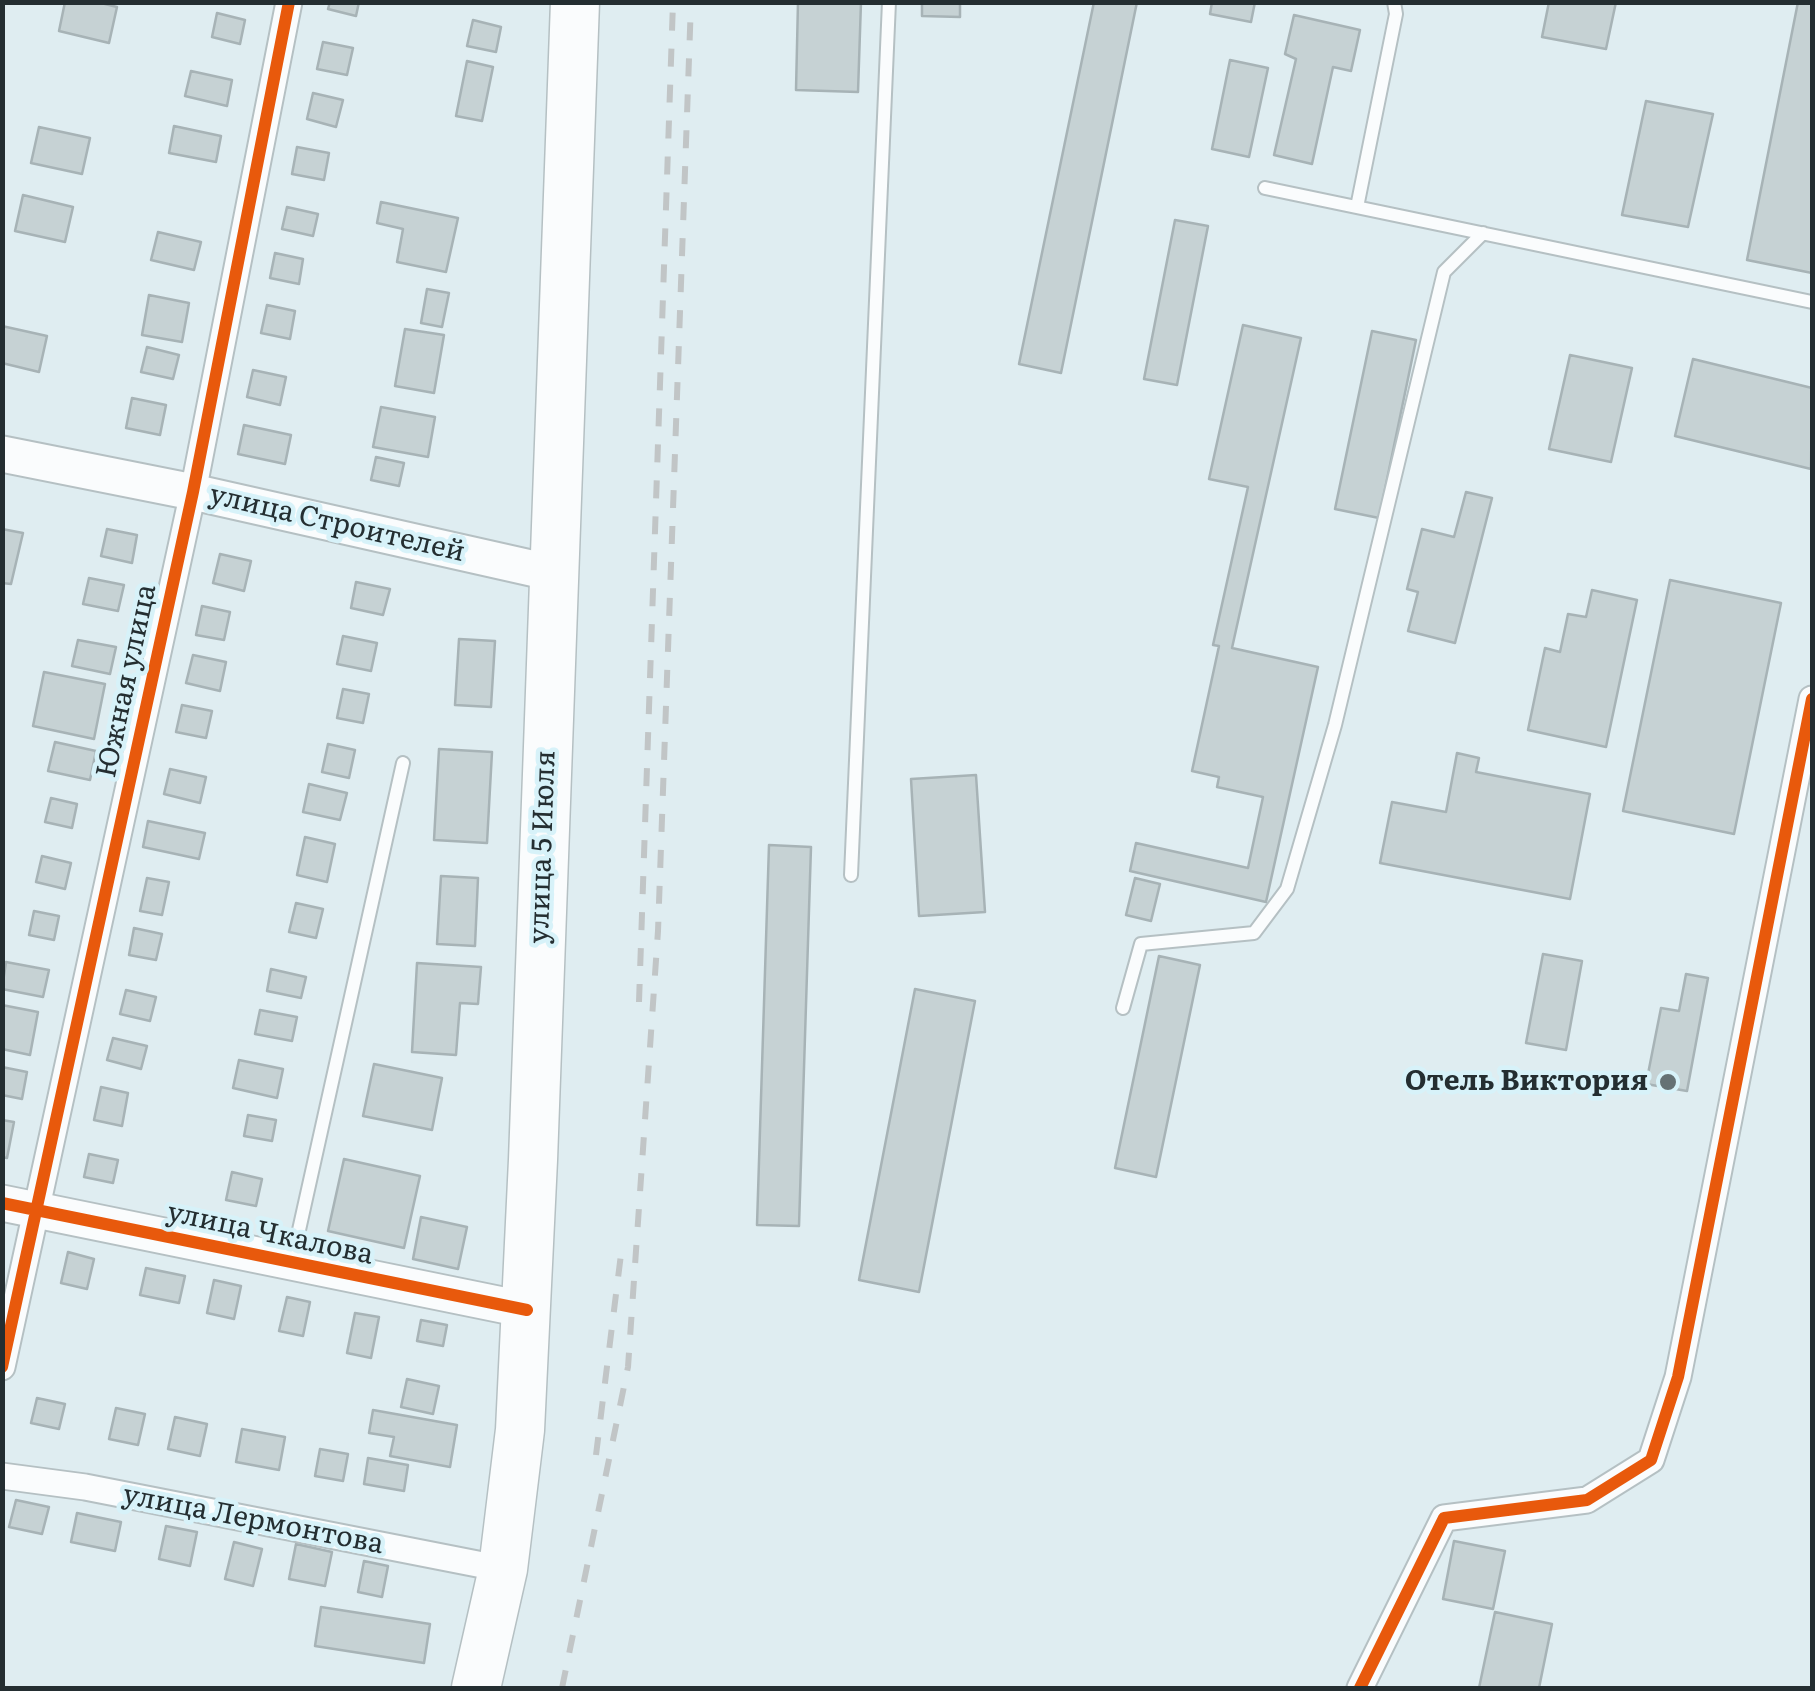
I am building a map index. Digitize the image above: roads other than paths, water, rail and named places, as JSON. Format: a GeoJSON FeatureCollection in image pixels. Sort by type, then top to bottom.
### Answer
{"type":"FeatureCollection","features":[{"type":"Feature","properties":{"kind":"highway","name":"улица 5 Июля"},"geometry":{"type":"LineString","coordinates":[[476,1688],[503,1569],[520,1430],[575,2]]}},
{"type":"Feature","properties":{"kind":"main road","name":"улица Строителей"},"geometry":{"type":"LineString","coordinates":[[2,454],[194,492],[553,573]]}},
{"type":"Feature","properties":{"kind":"main road","name":"улица Чкалова"},"geometry":{"type":"LineString","coordinates":[[20,1207],[527,1310]]}},
{"type":"Feature","properties":{"kind":"street","name":"Южная улица"},"geometry":{"type":"LineString","coordinates":[[2,1367],[20,1207],[194,492],[288,2]]}},
{"type":"Feature","properties":{"kind":"street"},"geometry":{"type":"LineString","coordinates":[[1360,1688],[1444,1518],[1587,1500],[1651,1460],[1678,1377],[1812,699]]}},
{"type":"Feature","properties":{"kind":"street","name":"улица Лермонтова"},"geometry":{"type":"LineString","coordinates":[[2,1476],[85,1487],[503,1569]]}},
{"type":"Feature","properties":{"kind":"lane"},"geometry":{"type":"LineString","coordinates":[[850,875],[889,2]]}},
{"type":"Feature","properties":{"kind":"lane"},"geometry":{"type":"LineString","coordinates":[[1356,206],[1396,14],[1394,2]]}},
{"type":"Feature","properties":{"kind":"lane"},"geometry":{"type":"LineString","coordinates":[[1265,188],[1812,302]]}},
{"type":"Feature","properties":{"kind":"lane"},"geometry":{"type":"LineString","coordinates":[[1123,1008],[1141,944],[1254,933],[1287,889],[1335,725],[1444,272],[1482,233]]}},
{"type":"Feature","properties":{"kind":"lane"},"geometry":{"type":"LineString","coordinates":[[292,1265],[403,763]]}},
{"type":"Feature","properties":{"kind":"railway"},"geometry":{"type":"LineString","coordinates":[[639,1002],[673,2]]}},
{"type":"Feature","properties":{"kind":"railway"},"geometry":{"type":"LineString","coordinates":[[562,1688],[628,1367],[658,931],[691,2]]}},
{"type":"Feature","properties":{"kind":"railway"},"geometry":{"type":"LineString","coordinates":[[596,1455],[622,1246]]}},
{"type":"Feature","properties":{"kind":"place","name":"Отель Виктория"},"geometry":{"type":"Point","coordinates":[1668,1082]}}]}
